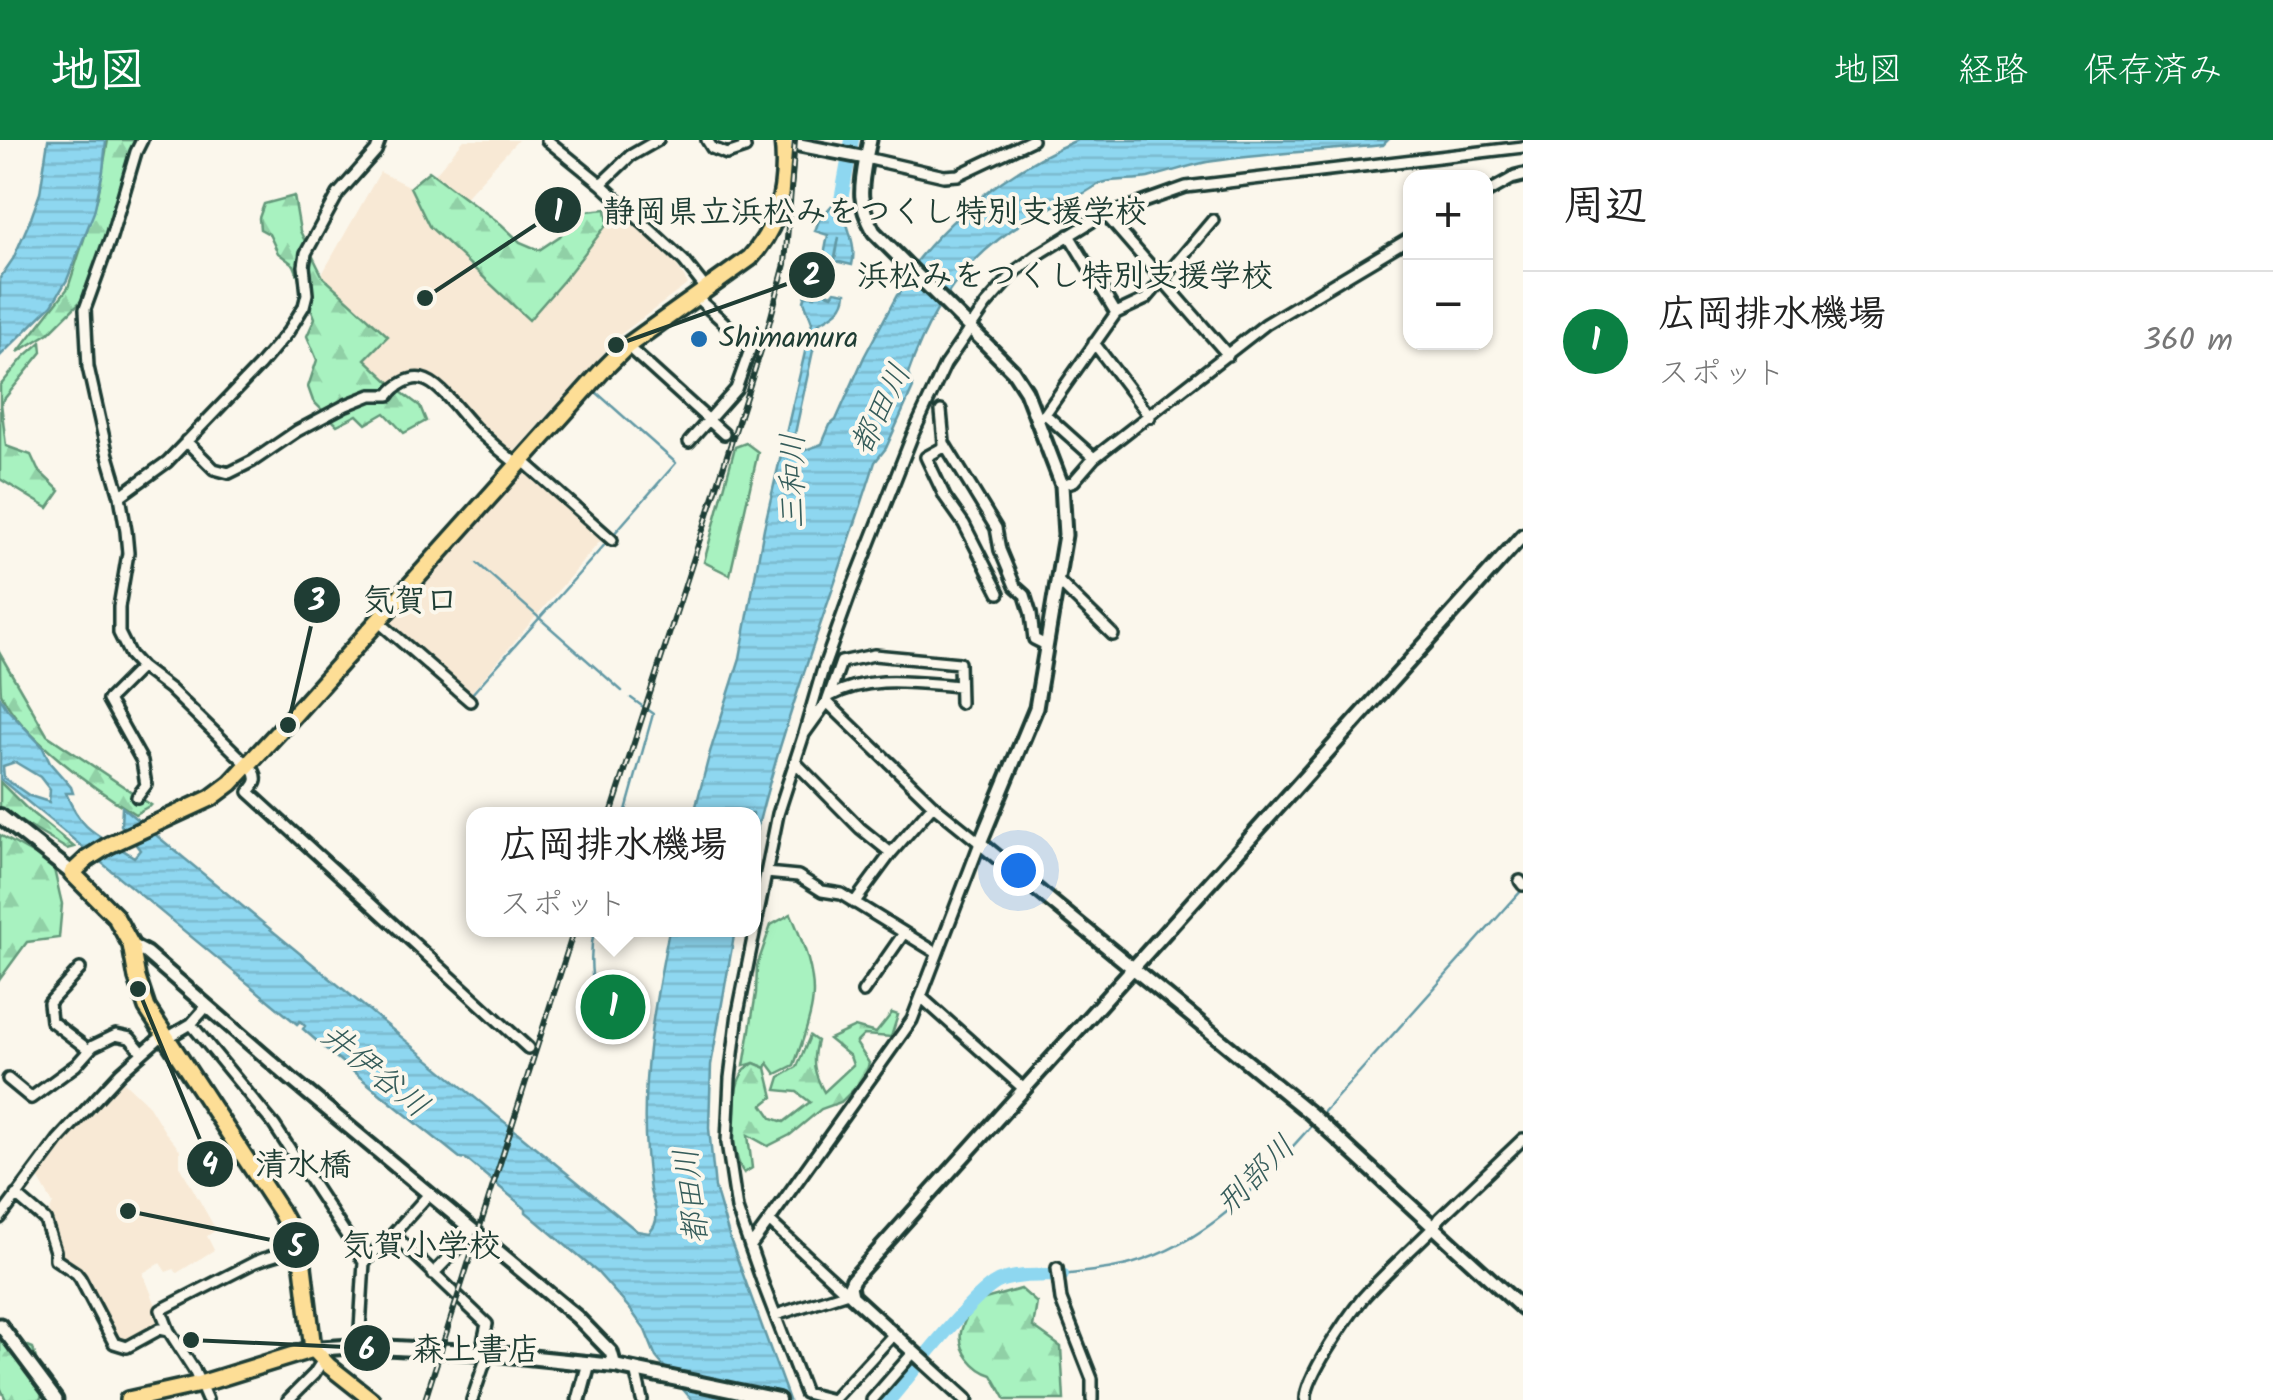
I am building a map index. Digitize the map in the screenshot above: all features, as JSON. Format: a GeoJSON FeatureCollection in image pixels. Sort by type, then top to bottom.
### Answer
{"type":"FeatureCollection","features":[{"type":"Feature","properties":{"kind":"highway"},"geometry":{"type":"LineString","coordinates":[[128,1400],[318,1354],[294,1237],[147,1008],[132,945],[115,916],[77,868],[109,845],[211,798],[247,766],[627,346],[750,258],[765,242],[781,200],[784,141]]}},
{"type":"Feature","properties":{"kind":"main road"},"geometry":{"type":"LineString","coordinates":[[0,816],[77,868]]}},
{"type":"Feature","properties":{"kind":"main road"},"geometry":{"type":"LineString","coordinates":[[318,1354],[359,1346],[485,1352],[615,1366],[778,1400]]}},
{"type":"Feature","properties":{"kind":"main road"},"geometry":{"type":"LineString","coordinates":[[318,1354],[372,1400]]}},
{"type":"Feature","properties":{"kind":"street"},"geometry":{"type":"LineString","coordinates":[[142,140],[85,309],[88,367],[120,496],[128,554],[119,608],[120,633],[130,655],[141,667],[170,688],[257,777],[249,792],[528,1048]]}},
{"type":"Feature","properties":{"kind":"street"},"geometry":{"type":"LineString","coordinates":[[120,496],[167,462],[288,332],[304,306],[306,253],[338,194],[376,151],[380,140]]}},
{"type":"Feature","properties":{"kind":"street"},"geometry":{"type":"LineString","coordinates":[[547,140],[684,260],[702,294],[751,346],[736,390],[689,442]]}},
{"type":"Feature","properties":{"kind":"street"},"geometry":{"type":"LineString","coordinates":[[601,184],[630,156],[658,140]]}},
{"type":"Feature","properties":{"kind":"street"},"geometry":{"type":"LineString","coordinates":[[707,140],[712,148],[727,154],[745,148],[743,140]]}},
{"type":"Feature","properties":{"kind":"street"},"geometry":{"type":"LineString","coordinates":[[750,1247],[912,1020],[1036,708],[1065,535],[1062,485],[1041,416],[1026,391],[1013,371],[894,254],[874,232],[863,212],[862,158],[870,140]]}},
{"type":"Feature","properties":{"kind":"street"},"geometry":{"type":"LineString","coordinates":[[784,141],[944,176],[958,175],[1032,140]]}},
{"type":"Feature","properties":{"kind":"street"},"geometry":{"type":"LineString","coordinates":[[761,898],[778,814],[822,672],[899,468],[946,365],[968,327],[1017,270],[1106,215],[1186,187],[1523,147]]}},
{"type":"Feature","properties":{"kind":"street"},"geometry":{"type":"LineString","coordinates":[[1493,189],[1519,176]]}},
{"type":"Feature","properties":{"kind":"street"},"geometry":{"type":"LineString","coordinates":[[1106,215],[1228,355]]}},
{"type":"Feature","properties":{"kind":"street"},"geometry":{"type":"LineString","coordinates":[[1041,416],[1116,313],[1146,299],[1212,220]]}},
{"type":"Feature","properties":{"kind":"street"},"geometry":{"type":"LineString","coordinates":[[1069,235],[1116,313]]}},
{"type":"Feature","properties":{"kind":"street"},"geometry":{"type":"LineString","coordinates":[[1062,485],[1074,481],[1094,458],[1266,324],[1403,242]]}},
{"type":"Feature","properties":{"kind":"street"},"geometry":{"type":"LineString","coordinates":[[1094,343],[1150,416]]}},
{"type":"Feature","properties":{"kind":"street"},"geometry":{"type":"LineString","coordinates":[[627,346],[724,434]]}},
{"type":"Feature","properties":{"kind":"street"},"geometry":{"type":"LineString","coordinates":[[186,441],[214,470],[230,472],[346,404],[371,395],[388,395],[395,386],[419,377],[444,395],[471,425],[612,540]]}},
{"type":"Feature","properties":{"kind":"street"},"geometry":{"type":"LineString","coordinates":[[942,410],[946,446],[996,528],[1000,550],[1015,586],[1025,595],[1034,638],[1046,645]]}},
{"type":"Feature","properties":{"kind":"street"},"geometry":{"type":"LineString","coordinates":[[1041,416],[1094,458]]}},
{"type":"Feature","properties":{"kind":"street"},"geometry":{"type":"LineString","coordinates":[[946,446],[926,458],[1000,593]]}},
{"type":"Feature","properties":{"kind":"street"},"geometry":{"type":"LineString","coordinates":[[776,1315],[850,1291],[861,1269],[1523,535]]}},
{"type":"Feature","properties":{"kind":"street"},"geometry":{"type":"LineString","coordinates":[[988,572],[1006,564]]}},
{"type":"Feature","properties":{"kind":"street"},"geometry":{"type":"LineString","coordinates":[[1057,580],[1114,634]]}},
{"type":"Feature","properties":{"kind":"street"},"geometry":{"type":"LineString","coordinates":[[378,621],[470,701]]}},
{"type":"Feature","properties":{"kind":"street"},"geometry":{"type":"LineString","coordinates":[[804,734],[828,699],[840,662],[874,655],[958,663],[960,703]]}},
{"type":"Feature","properties":{"kind":"street"},"geometry":{"type":"LineString","coordinates":[[136,797],[146,785],[142,761],[108,700],[141,667]]}},
{"type":"Feature","properties":{"kind":"street"},"geometry":{"type":"LineString","coordinates":[[828,699],[847,686],[878,681],[959,686]]}},
{"type":"Feature","properties":{"kind":"street"},"geometry":{"type":"LineString","coordinates":[[828,699],[933,806],[1311,1114],[1523,1309]]}},
{"type":"Feature","properties":{"kind":"street"},"geometry":{"type":"LineString","coordinates":[[795,762],[850,819],[891,853]]}},
{"type":"Feature","properties":{"kind":"street"},"geometry":{"type":"LineString","coordinates":[[854,903],[933,806]]}},
{"type":"Feature","properties":{"kind":"street"},"geometry":{"type":"LineString","coordinates":[[766,873],[798,876],[822,891],[841,894],[937,954]]}},
{"type":"Feature","properties":{"kind":"street"},"geometry":{"type":"LineString","coordinates":[[862,992],[904,933]]}},
{"type":"Feature","properties":{"kind":"street"},"geometry":{"type":"LineString","coordinates":[[753,937],[738,1012],[726,1142],[732,1186],[750,1247],[804,1393],[833,1400],[893,1335]]}},
{"type":"Feature","properties":{"kind":"street"},"geometry":{"type":"LineString","coordinates":[[132,945],[594,1332],[611,1352],[615,1366]]}},
{"type":"Feature","properties":{"kind":"street"},"geometry":{"type":"LineString","coordinates":[[80,968],[49,1004],[50,1017],[89,1050]]}},
{"type":"Feature","properties":{"kind":"street"},"geometry":{"type":"LineString","coordinates":[[921,997],[1024,1090]]}},
{"type":"Feature","properties":{"kind":"street"},"geometry":{"type":"LineString","coordinates":[[0,1218],[58,1140],[142,1052],[191,1024],[207,1006]]}},
{"type":"Feature","properties":{"kind":"street"},"geometry":{"type":"LineString","coordinates":[[191,1024],[274,1125],[364,1262],[359,1346]]}},
{"type":"Feature","properties":{"kind":"street"},"geometry":{"type":"LineString","coordinates":[[8,1079],[31,1098],[76,1065],[92,1046],[116,1035],[130,1038],[142,1052]]}},
{"type":"Feature","properties":{"kind":"street"},"geometry":{"type":"LineString","coordinates":[[1306,1400],[1305,1392],[1318,1365],[1362,1300],[1523,1139]]}},
{"type":"Feature","properties":{"kind":"street"},"geometry":{"type":"LineString","coordinates":[[364,1262],[429,1194]]}},
{"type":"Feature","properties":{"kind":"street"},"geometry":{"type":"LineString","coordinates":[[16,1195],[45,1220],[55,1259],[80,1278],[114,1343],[127,1347],[160,1328],[169,1331]]}},
{"type":"Feature","properties":{"kind":"street"},"geometry":{"type":"LineString","coordinates":[[769,1221],[966,1400]]}},
{"type":"Feature","properties":{"kind":"street"},"geometry":{"type":"LineString","coordinates":[[433,1274],[474,1232]]}},
{"type":"Feature","properties":{"kind":"street"},"geometry":{"type":"LineString","coordinates":[[393,1234],[487,1324],[485,1352],[472,1400]]}},
{"type":"Feature","properties":{"kind":"street"},"geometry":{"type":"LineString","coordinates":[[208,1400],[160,1310],[255,1262],[297,1248]]}},
{"type":"Feature","properties":{"kind":"street"},"geometry":{"type":"LineString","coordinates":[[1057,1268],[1061,1300],[1092,1380],[1092,1400]]}},
{"type":"Feature","properties":{"kind":"street"},"geometry":{"type":"LineString","coordinates":[[0,1325],[56,1400]]}},
{"type":"Feature","properties":{"kind":"street"},"geometry":{"type":"LineString","coordinates":[[872,1400],[913,1353]]}},
{"type":"Feature","properties":{"kind":"street"},"geometry":{"type":"LineString","coordinates":[[288,1400],[314,1374],[318,1354]]}},
{"type":"Feature","properties":{"kind":"street"},"geometry":{"type":"LineString","coordinates":[[579,1400],[589,1364]]}},
{"type":"Feature","properties":{"kind":"street"},"geometry":{"type":"LineString","coordinates":[[638,1370],[642,1400]]}},
{"type":"Feature","properties":{"kind":"shaded area"},"geometry":{"type":"Polygon","coordinates":[[[464,140],[518,140],[434,231],[520,311],[610,215],[638,226],[675,262],[688,284],[621,334],[513,453],[428,374],[395,387],[365,358],[387,337],[321,276],[380,172],[410,187],[435,174],[464,140]]]}},
{"type":"Feature","properties":{"kind":"shaded area"},"geometry":{"type":"Polygon","coordinates":[[[523,471],[602,539],[470,694],[390,622],[523,471]]]}},
{"type":"Feature","properties":{"kind":"shaded area"},"geometry":{"type":"Polygon","coordinates":[[[122,1080],[149,1106],[180,1150],[180,1166],[216,1230],[207,1236],[214,1250],[177,1273],[174,1269],[166,1272],[160,1263],[143,1273],[164,1325],[126,1344],[116,1340],[79,1272],[58,1257],[47,1218],[53,1204],[36,1174],[122,1080]]]}},
{"type":"Feature","properties":{"kind":"green space"},"geometry":{"type":"Polygon","coordinates":[[[108,140],[142,140],[87,295],[49,333],[18,352],[68,288],[98,196],[108,140]]]}},
{"type":"Feature","properties":{"kind":"green space"},"geometry":{"type":"Polygon","coordinates":[[[429,171],[520,242],[539,250],[560,236],[577,212],[606,209],[608,223],[529,320],[429,226],[410,187],[429,171]]]}},
{"type":"Feature","properties":{"kind":"green space"},"geometry":{"type":"Polygon","coordinates":[[[294,196],[300,231],[323,277],[388,336],[365,359],[420,406],[426,421],[404,433],[385,413],[366,424],[357,415],[337,425],[313,401],[308,387],[317,360],[307,336],[315,318],[294,265],[278,253],[269,234],[260,229],[264,204],[294,196]]]}},
{"type":"Feature","properties":{"kind":"green space"},"geometry":{"type":"Polygon","coordinates":[[[41,342],[42,352],[1,403],[6,446],[31,455],[38,470],[60,491],[48,508],[0,479],[0,386],[41,342]]]}},
{"type":"Feature","properties":{"kind":"green space"},"geometry":{"type":"Polygon","coordinates":[[[746,443],[758,452],[730,575],[704,562],[735,447],[746,443]]]}},
{"type":"Feature","properties":{"kind":"green space"},"geometry":{"type":"Polygon","coordinates":[[[0,654],[47,735],[151,805],[135,814],[80,776],[24,726],[1,693],[0,654]]]}},
{"type":"Feature","properties":{"kind":"green space"},"geometry":{"type":"Polygon","coordinates":[[[0,782],[74,847],[67,849],[0,809],[0,782]]]}},
{"type":"Feature","properties":{"kind":"green space"},"geometry":{"type":"Polygon","coordinates":[[[0,835],[53,865],[62,904],[59,938],[27,942],[0,979],[0,835]]]}},
{"type":"Feature","properties":{"kind":"green space"},"geometry":{"type":"Polygon","coordinates":[[[791,914],[810,970],[812,1005],[794,1065],[776,1074],[768,1063],[766,1068],[754,1063],[744,1066],[757,966],[771,925],[791,914]]]}},
{"type":"Feature","properties":{"kind":"green space"},"geometry":{"type":"Polygon","coordinates":[[[892,1013],[898,1015],[891,1037],[864,1035],[856,1043],[869,1063],[856,1087],[841,1102],[821,1109],[790,1135],[768,1146],[748,1135],[752,1168],[744,1173],[736,1152],[733,1124],[735,1096],[744,1071],[754,1063],[766,1068],[773,1097],[763,1105],[772,1118],[784,1122],[810,1102],[797,1092],[776,1090],[780,1077],[797,1067],[810,1036],[817,1041],[814,1067],[824,1092],[853,1065],[850,1056],[829,1039],[855,1027],[876,1033],[892,1013]]]}},
{"type":"Feature","properties":{"kind":"green space"},"geometry":{"type":"Polygon","coordinates":[[[1021,1289],[1037,1303],[1033,1327],[1061,1347],[1064,1400],[1006,1400],[992,1375],[974,1364],[962,1346],[962,1328],[974,1302],[1021,1289]]]}},
{"type":"Feature","properties":{"kind":"green space"},"geometry":{"type":"Polygon","coordinates":[[[0,1335],[33,1348],[44,1390],[40,1400],[6,1400],[0,1387],[0,1335]]]}},
{"type":"Feature","properties":{"kind":"water"},"geometry":{"type":"Polygon","coordinates":[[[48,140],[106,140],[94,212],[67,280],[52,305],[0,356],[0,278],[13,259],[40,193],[48,140]]]}},
{"type":"Feature","properties":{"kind":"water","name":"都田川"},"geometry":{"type":"Polygon","coordinates":[[[1077,140],[1388,140],[1383,145],[1207,162],[1148,178],[1102,183],[1021,223],[973,263],[936,313],[908,374],[913,388],[886,448],[875,462],[761,816],[761,807],[696,807],[740,658],[764,528],[812,322],[804,301],[808,288],[808,295],[815,296],[817,289],[832,295],[835,291],[846,293],[840,308],[819,323],[794,438],[800,452],[822,444],[916,262],[962,213],[1036,160],[1077,140]]]}},
{"type":"Feature","properties":{"kind":"water"},"geometry":{"type":"Polygon","coordinates":[[[843,190],[843,210],[853,246],[852,265],[835,261],[839,237],[830,283],[819,281],[828,235],[815,231],[833,204],[833,212],[843,190]]]}},
{"type":"Feature","properties":{"kind":"water"},"geometry":{"type":"Polygon","coordinates":[[[0,697],[71,787],[73,793],[66,793],[72,807],[94,832],[134,857],[140,850],[121,825],[122,807],[637,1231],[649,1233],[656,1217],[648,1171],[645,1096],[668,937],[734,937],[711,1065],[709,1128],[715,1188],[789,1400],[692,1400],[656,1357],[645,1330],[630,1309],[597,1272],[466,1159],[342,1062],[303,1029],[300,1021],[297,1024],[0,779],[0,697]],[[15,762],[3,766],[4,778],[30,796],[49,802],[50,790],[40,777],[15,762]]]}},
{"type":"Feature","properties":{"kind":"waterway","name":"三和川"},"geometry":{"type":"LineString","coordinates":[[837,222],[852,140]]}},
{"type":"Feature","properties":{"kind":"waterway"},"geometry":{"type":"LineString","coordinates":[[596,392],[676,463],[613,535]]}},
{"type":"Feature","properties":{"kind":"waterway"},"geometry":{"type":"LineString","coordinates":[[471,695],[608,541]]}},
{"type":"Feature","properties":{"kind":"waterway"},"geometry":{"type":"LineString","coordinates":[[477,563],[622,691]]}},
{"type":"Feature","properties":{"kind":"waterway"},"geometry":{"type":"LineString","coordinates":[[627,807],[653,714],[631,698]]}},
{"type":"Feature","properties":{"kind":"waterway","name":"刑部川"},"geometry":{"type":"LineString","coordinates":[[1321,1115],[1522,890]]}},
{"type":"Feature","properties":{"kind":"waterway"},"geometry":{"type":"LineString","coordinates":[[593,937],[591,965],[597,1001],[604,1023],[616,1024]]}},
{"type":"Feature","properties":{"kind":"waterway","name":"刑部川"},"geometry":{"type":"LineString","coordinates":[[1062,1275],[1131,1264],[1186,1241],[1253,1189],[1312,1125]]}},
{"type":"Feature","properties":{"kind":"waterway","name":"刑部川"},"geometry":{"type":"LineString","coordinates":[[889,1400],[989,1287],[1015,1277],[1062,1275]]}},
{"type":"Feature","properties":{"kind":"railway"},"geometry":{"type":"LineString","coordinates":[[613,807],[766,335],[785,264],[795,140]]}},
{"type":"Feature","properties":{"kind":"railway"},"geometry":{"type":"LineString","coordinates":[[425,1400],[572,937]]}},
{"type":"Feature","properties":{"kind":"place","name":"静岡県立浜松みをつくし特別支援学校"},"geometry":{"type":"Point","coordinates":[425,298]}},
{"type":"Feature","properties":{"kind":"place","name":"Shimamura"},"geometry":{"type":"Point","coordinates":[699,339]}},
{"type":"Feature","properties":{"kind":"place","name":"浜松みをつくし特別支援学校"},"geometry":{"type":"Point","coordinates":[616,345]}},
{"type":"Feature","properties":{"kind":"place","name":"気賀口"},"geometry":{"type":"Point","coordinates":[288,725]}},
{"type":"Feature","properties":{"kind":"place","name":"清水橋"},"geometry":{"type":"Point","coordinates":[138,989]}},
{"type":"Feature","properties":{"kind":"place","name":"広岡排水機場"},"geometry":{"type":"Point","coordinates":[613,1007]}},
{"type":"Feature","properties":{"kind":"place","name":"気賀小学校"},"geometry":{"type":"Point","coordinates":[128,1211]}},
{"type":"Feature","properties":{"kind":"place","name":"森上書店"},"geometry":{"type":"Point","coordinates":[191,1340]}},
{"type":"Feature","properties":{"kind":"water label","name":"井伊谷川"},"geometry":{"type":"Point","coordinates":[374,1072]}}]}
